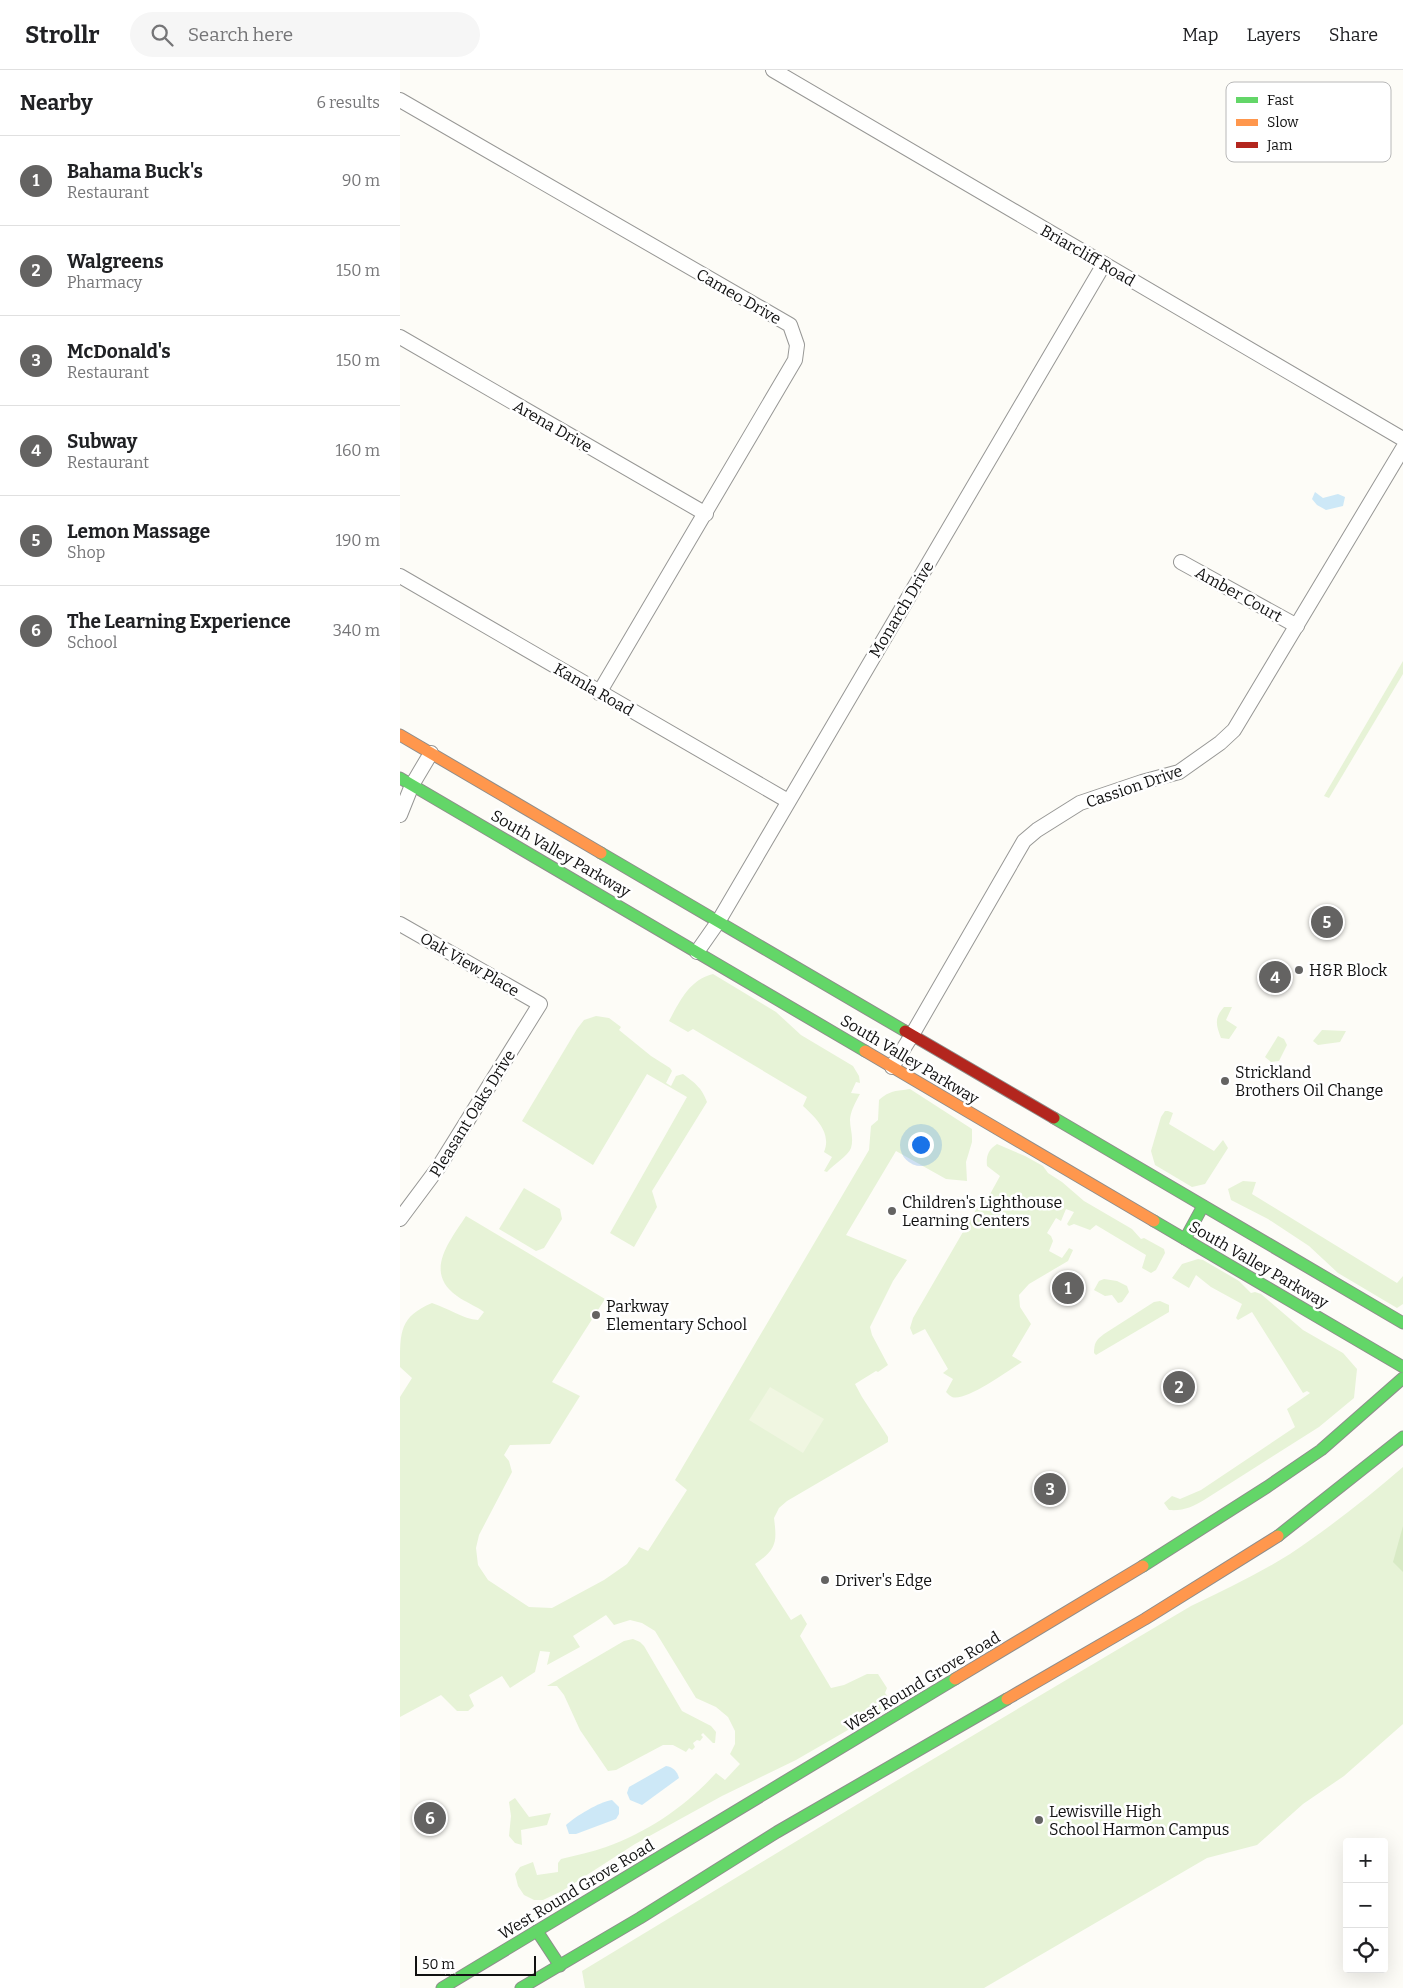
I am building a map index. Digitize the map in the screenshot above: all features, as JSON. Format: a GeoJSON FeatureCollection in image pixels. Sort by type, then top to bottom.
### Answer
{"type":"FeatureCollection","features":[{"type":"Feature","properties":{"kind":"main road","name":"South Valley Parkway"},"geometry":{"type":"LineString","coordinates":[[400,735],[1403,1323]]}},
{"type":"Feature","properties":{"kind":"main road","name":"South Valley Parkway"},"geometry":{"type":"LineString","coordinates":[[406,781],[1403,1367]]}},
{"type":"Feature","properties":{"kind":"main road"},"geometry":{"type":"LineString","coordinates":[[1185,1239],[1203,1206]]}},
{"type":"Feature","properties":{"kind":"main road","name":"West Round Grove Road"},"geometry":{"type":"LineString","coordinates":[[442,1988],[770,1793],[1170,1550],[1321,1450],[1403,1378]]}},
{"type":"Feature","properties":{"kind":"main road"},"geometry":{"type":"LineString","coordinates":[[521,1988],[640,1918],[777,1832],[1145,1619],[1276,1537],[1403,1437]]}},
{"type":"Feature","properties":{"kind":"main road"},"geometry":{"type":"LineString","coordinates":[[537,1930],[560,1966]]}},
{"type":"Feature","properties":{"kind":"street","name":"Briarcliff Road"},"geometry":{"type":"LineString","coordinates":[[773,70],[1403,439]]}},
{"type":"Feature","properties":{"kind":"street","name":"Cameo Drive"},"geometry":{"type":"LineString","coordinates":[[400,100],[790,325],[797,345],[795,360],[600,693]]}},
{"type":"Feature","properties":{"kind":"street","name":"Monarch Drive"},"geometry":{"type":"LineString","coordinates":[[697,952],[718,922],[1104,264]]}},
{"type":"Feature","properties":{"kind":"street","name":"Arena Drive"},"geometry":{"type":"LineString","coordinates":[[400,338],[706,514]]}},
{"type":"Feature","properties":{"kind":"street","name":"Cassion Drive"},"geometry":{"type":"LineString","coordinates":[[892,1067],[1024,841],[1037,830],[1080,803],[1142,782],[1180,772],[1220,743],[1234,730],[1403,448]]}},
{"type":"Feature","properties":{"kind":"street","name":"Amber Court"},"geometry":{"type":"LineString","coordinates":[[1181,562],[1297,626]]}},
{"type":"Feature","properties":{"kind":"street","name":"Kamla Road"},"geometry":{"type":"LineString","coordinates":[[400,576],[788,801]]}},
{"type":"Feature","properties":{"kind":"street"},"geometry":{"type":"LineString","coordinates":[[400,815],[406,781],[431,753]]}},
{"type":"Feature","properties":{"kind":"street","name":"Oak View Place"},"geometry":{"type":"LineString","coordinates":[[400,924],[540,1004]]}},
{"type":"Feature","properties":{"kind":"street","name":"Pleasant Oaks Drive"},"geometry":{"type":"LineString","coordinates":[[400,1219],[438,1168],[540,1004]]}},
{"type":"Feature","properties":{"kind":"green space"},"geometry":{"type":"Polygon","coordinates":[[[1403,661],[1403,674],[1329,798],[1324,796],[1403,661]]]}},
{"type":"Feature","properties":{"kind":"green space"},"geometry":{"type":"Polygon","coordinates":[[[713,974],[776,1012],[801,1035],[853,1066],[859,1076],[860,1083],[856,1082],[851,1093],[860,1094],[850,1117],[851,1148],[827,1172],[824,1171],[832,1157],[824,1152],[826,1138],[821,1126],[803,1106],[807,1097],[693,1029],[688,1032],[669,1021],[681,999],[691,986],[713,974]]]}},
{"type":"Feature","properties":{"kind":"green space"},"geometry":{"type":"Polygon","coordinates":[[[1224,1007],[1232,1007],[1226,1020],[1237,1027],[1229,1039],[1221,1038],[1217,1025],[1217,1018],[1224,1007]]]}},
{"type":"Feature","properties":{"kind":"green space"},"geometry":{"type":"Polygon","coordinates":[[[596,1016],[609,1018],[621,1027],[619,1030],[651,1056],[670,1068],[672,1071],[666,1083],[671,1086],[676,1076],[683,1074],[698,1086],[707,1102],[652,1191],[657,1207],[634,1247],[610,1233],[687,1097],[647,1074],[593,1165],[522,1121],[577,1029],[584,1020],[596,1016]]]}},
{"type":"Feature","properties":{"kind":"green space"},"geometry":{"type":"Polygon","coordinates":[[[1322,1030],[1346,1031],[1340,1042],[1318,1045],[1313,1041],[1322,1030]]]}},
{"type":"Feature","properties":{"kind":"green space"},"geometry":{"type":"Polygon","coordinates":[[[1278,1036],[1284,1039],[1287,1045],[1279,1061],[1271,1062],[1265,1057],[1278,1036]]]}},
{"type":"Feature","properties":{"kind":"green space"},"geometry":{"type":"Polygon","coordinates":[[[910,1089],[972,1129],[972,1142],[966,1162],[967,1181],[946,1179],[896,1151],[846,1235],[907,1260],[893,1281],[870,1327],[872,1335],[888,1365],[855,1384],[888,1437],[888,1442],[787,1501],[779,1508],[774,1518],[774,1544],[768,1554],[755,1564],[791,1620],[801,1614],[807,1624],[800,1636],[831,1688],[844,1685],[867,1674],[878,1674],[887,1688],[885,1693],[889,1698],[886,1708],[796,1760],[722,1796],[635,1844],[562,1891],[543,1900],[534,1900],[524,1895],[518,1886],[515,1874],[520,1867],[533,1862],[537,1875],[558,1872],[558,1863],[561,1859],[622,1841],[666,1817],[716,1773],[725,1780],[740,1764],[730,1754],[735,1744],[735,1731],[728,1717],[716,1707],[696,1698],[655,1631],[642,1623],[630,1620],[614,1625],[606,1615],[573,1636],[580,1647],[547,1665],[550,1652],[540,1651],[535,1672],[510,1688],[502,1676],[469,1695],[474,1706],[468,1711],[457,1711],[441,1695],[400,1717],[400,1397],[412,1378],[400,1367],[400,1343],[404,1326],[421,1308],[432,1303],[472,1319],[478,1320],[484,1312],[457,1296],[447,1287],[442,1277],[443,1256],[447,1246],[466,1216],[605,1299],[552,1382],[580,1396],[550,1444],[510,1445],[504,1455],[509,1461],[512,1472],[479,1535],[476,1548],[478,1565],[488,1580],[529,1607],[552,1608],[604,1580],[627,1564],[639,1547],[648,1551],[687,1490],[675,1480],[869,1150],[871,1126],[878,1120],[879,1100],[890,1093],[910,1089]]]}},
{"type":"Feature","properties":{"kind":"green space"},"geometry":{"type":"Polygon","coordinates":[[[1165,1111],[1173,1113],[1169,1124],[1214,1151],[1223,1140],[1228,1148],[1205,1184],[1192,1187],[1155,1165],[1151,1151],[1161,1117],[1165,1111]]]}},
{"type":"Feature","properties":{"kind":"green space"},"geometry":{"type":"Polygon","coordinates":[[[997,1144],[1043,1166],[1048,1173],[1084,1201],[1132,1229],[1141,1239],[1144,1238],[1164,1249],[1165,1253],[1156,1270],[1151,1273],[1142,1268],[1146,1255],[1096,1225],[1090,1230],[1074,1224],[1069,1226],[1067,1224],[1074,1212],[1066,1209],[1061,1221],[1056,1218],[1047,1233],[1053,1241],[1049,1251],[1062,1258],[1069,1248],[1073,1250],[1068,1261],[1029,1284],[1019,1295],[1020,1307],[1031,1324],[1012,1356],[1022,1362],[967,1395],[952,1397],[946,1392],[953,1379],[943,1373],[948,1369],[925,1329],[913,1335],[910,1328],[913,1318],[981,1201],[989,1196],[1000,1176],[987,1166],[988,1154],[997,1144]]]}},
{"type":"Feature","properties":{"kind":"green space"},"geometry":{"type":"Polygon","coordinates":[[[1243,1181],[1256,1182],[1252,1194],[1397,1283],[1403,1276],[1403,1304],[1397,1308],[1338,1273],[1309,1246],[1268,1219],[1231,1200],[1228,1189],[1243,1181]]]}},
{"type":"Feature","properties":{"kind":"green space"},"geometry":{"type":"Polygon","coordinates":[[[524,1188],[560,1209],[562,1219],[544,1248],[536,1251],[499,1229],[524,1188]]]}},
{"type":"Feature","properties":{"kind":"green space"},"geometry":{"type":"Polygon","coordinates":[[[1198,1259],[1239,1281],[1251,1293],[1261,1294],[1303,1330],[1343,1353],[1357,1369],[1354,1398],[1319,1427],[1196,1505],[1179,1510],[1169,1510],[1164,1503],[1172,1496],[1180,1499],[1201,1490],[1295,1427],[1287,1409],[1310,1393],[1307,1391],[1303,1393],[1252,1312],[1238,1320],[1236,1318],[1242,1304],[1211,1287],[1196,1275],[1189,1288],[1172,1278],[1182,1264],[1198,1259]]]}},
{"type":"Feature","properties":{"kind":"green space"},"geometry":{"type":"Polygon","coordinates":[[[1104,1279],[1117,1281],[1127,1286],[1129,1292],[1122,1302],[1118,1303],[1112,1295],[1105,1296],[1094,1290],[1099,1281],[1104,1279]]]}},
{"type":"Feature","properties":{"kind":"green space"},"geometry":{"type":"Polygon","coordinates":[[[1160,1301],[1169,1305],[1169,1312],[1096,1355],[1094,1353],[1095,1344],[1101,1336],[1154,1302],[1160,1301]]]}},
{"type":"Feature","properties":{"kind":"green space"},"geometry":{"type":"Polygon","coordinates":[[[770,1387],[824,1419],[803,1453],[749,1420],[770,1387]]]}},
{"type":"Feature","properties":{"kind":"green space"},"geometry":{"type":"Polygon","coordinates":[[[1403,1467],[1403,1724],[1344,1776],[1303,1804],[1257,1845],[1207,1858],[984,1988],[585,1988],[582,1971],[886,1787],[1191,1606],[1290,1554],[1348,1512],[1403,1467]]]}},
{"type":"Feature","properties":{"kind":"green space"},"geometry":{"type":"Polygon","coordinates":[[[1403,1526],[1403,1572],[1393,1562],[1403,1526]]]}},
{"type":"Feature","properties":{"kind":"green space"},"geometry":{"type":"Polygon","coordinates":[[[633,1639],[644,1646],[682,1711],[711,1726],[716,1732],[715,1743],[703,1733],[700,1741],[697,1740],[693,1743],[695,1747],[692,1750],[689,1748],[686,1752],[673,1745],[663,1745],[616,1770],[608,1771],[580,1730],[564,1695],[557,1686],[547,1686],[624,1641],[633,1639]]]}},
{"type":"Feature","properties":{"kind":"green space"},"geometry":{"type":"Polygon","coordinates":[[[515,1798],[529,1817],[551,1813],[547,1825],[521,1830],[522,1845],[515,1843],[509,1836],[511,1816],[509,1802],[515,1798]]]}},
{"type":"Feature","properties":{"kind":"water"},"geometry":{"type":"Polygon","coordinates":[[[1315,492],[1323,498],[1338,494],[1345,497],[1343,506],[1326,510],[1317,505],[1312,499],[1315,492]]]}},
{"type":"Feature","properties":{"kind":"water"},"geometry":{"type":"Polygon","coordinates":[[[666,1766],[671,1767],[679,1778],[642,1805],[630,1800],[627,1793],[629,1787],[666,1766]]]}},
{"type":"Feature","properties":{"kind":"water"},"geometry":{"type":"Polygon","coordinates":[[[612,1800],[619,1807],[619,1814],[616,1819],[576,1834],[569,1834],[566,1825],[570,1821],[594,1806],[612,1800]]]}},
{"type":"Feature","properties":{"kind":"traffic: fast"},"geometry":{"type":"LineString","coordinates":[[400,778],[865,1051]]}},
{"type":"Feature","properties":{"kind":"traffic: fast"},"geometry":{"type":"LineString","coordinates":[[601,853],[905,1031]]}},
{"type":"Feature","properties":{"kind":"traffic: fast"},"geometry":{"type":"LineString","coordinates":[[1054,1118],[1403,1323]]}},
{"type":"Feature","properties":{"kind":"traffic: fast"},"geometry":{"type":"LineString","coordinates":[[1185,1239],[1203,1206]]}},
{"type":"Feature","properties":{"kind":"traffic: fast"},"geometry":{"type":"LineString","coordinates":[[1154,1221],[1403,1367]]}},
{"type":"Feature","properties":{"kind":"traffic: fast"},"geometry":{"type":"LineString","coordinates":[[1143,1566],[1267,1487],[1321,1450],[1403,1378]]}},
{"type":"Feature","properties":{"kind":"traffic: fast"},"geometry":{"type":"LineString","coordinates":[[1278,1536],[1403,1437]]}},
{"type":"Feature","properties":{"kind":"traffic: fast"},"geometry":{"type":"LineString","coordinates":[[442,1988],[955,1679]]}},
{"type":"Feature","properties":{"kind":"traffic: fast"},"geometry":{"type":"LineString","coordinates":[[521,1988],[640,1918],[777,1832],[1007,1699]]}},
{"type":"Feature","properties":{"kind":"traffic: fast"},"geometry":{"type":"LineString","coordinates":[[537,1931],[560,1966]]}},
{"type":"Feature","properties":{"kind":"traffic: slow"},"geometry":{"type":"LineString","coordinates":[[400,735],[601,853]]}},
{"type":"Feature","properties":{"kind":"traffic: slow"},"geometry":{"type":"LineString","coordinates":[[865,1051],[1154,1221]]}},
{"type":"Feature","properties":{"kind":"traffic: slow"},"geometry":{"type":"LineString","coordinates":[[1007,1699],[1145,1619],[1278,1536]]}},
{"type":"Feature","properties":{"kind":"traffic: slow"},"geometry":{"type":"LineString","coordinates":[[955,1679],[1143,1566]]}},
{"type":"Feature","properties":{"kind":"traffic: jam"},"geometry":{"type":"LineString","coordinates":[[905,1031],[1054,1118]]}},
{"type":"Feature","properties":{"kind":"place","name":"Lemon Massage"},"geometry":{"type":"Point","coordinates":[1327,922]}},
{"type":"Feature","properties":{"kind":"place","name":"H&R Block"},"geometry":{"type":"Point","coordinates":[1299,970]}},
{"type":"Feature","properties":{"kind":"place","name":"Subway"},"geometry":{"type":"Point","coordinates":[1275,977]}},
{"type":"Feature","properties":{"kind":"place","name":"Strickland Brothers Oil Change"},"geometry":{"type":"Point","coordinates":[1225,1081]}},
{"type":"Feature","properties":{"kind":"place","name":"Children's Lighthouse Learning Centers"},"geometry":{"type":"Point","coordinates":[892,1211]}},
{"type":"Feature","properties":{"kind":"place","name":"Bahama Buck's"},"geometry":{"type":"Point","coordinates":[1068,1288]}},
{"type":"Feature","properties":{"kind":"place","name":"Parkway Elementary School"},"geometry":{"type":"Point","coordinates":[596,1315]}},
{"type":"Feature","properties":{"kind":"place","name":"Walgreens"},"geometry":{"type":"Point","coordinates":[1179,1387]}},
{"type":"Feature","properties":{"kind":"place","name":"McDonald's"},"geometry":{"type":"Point","coordinates":[1050,1489]}},
{"type":"Feature","properties":{"kind":"place","name":"Driver's Edge"},"geometry":{"type":"Point","coordinates":[825,1580]}},
{"type":"Feature","properties":{"kind":"place","name":"The Learning Experience"},"geometry":{"type":"Point","coordinates":[430,1818]}},
{"type":"Feature","properties":{"kind":"place","name":"Lewisville High School Harmon Campus"},"geometry":{"type":"Point","coordinates":[1039,1820]}}]}
